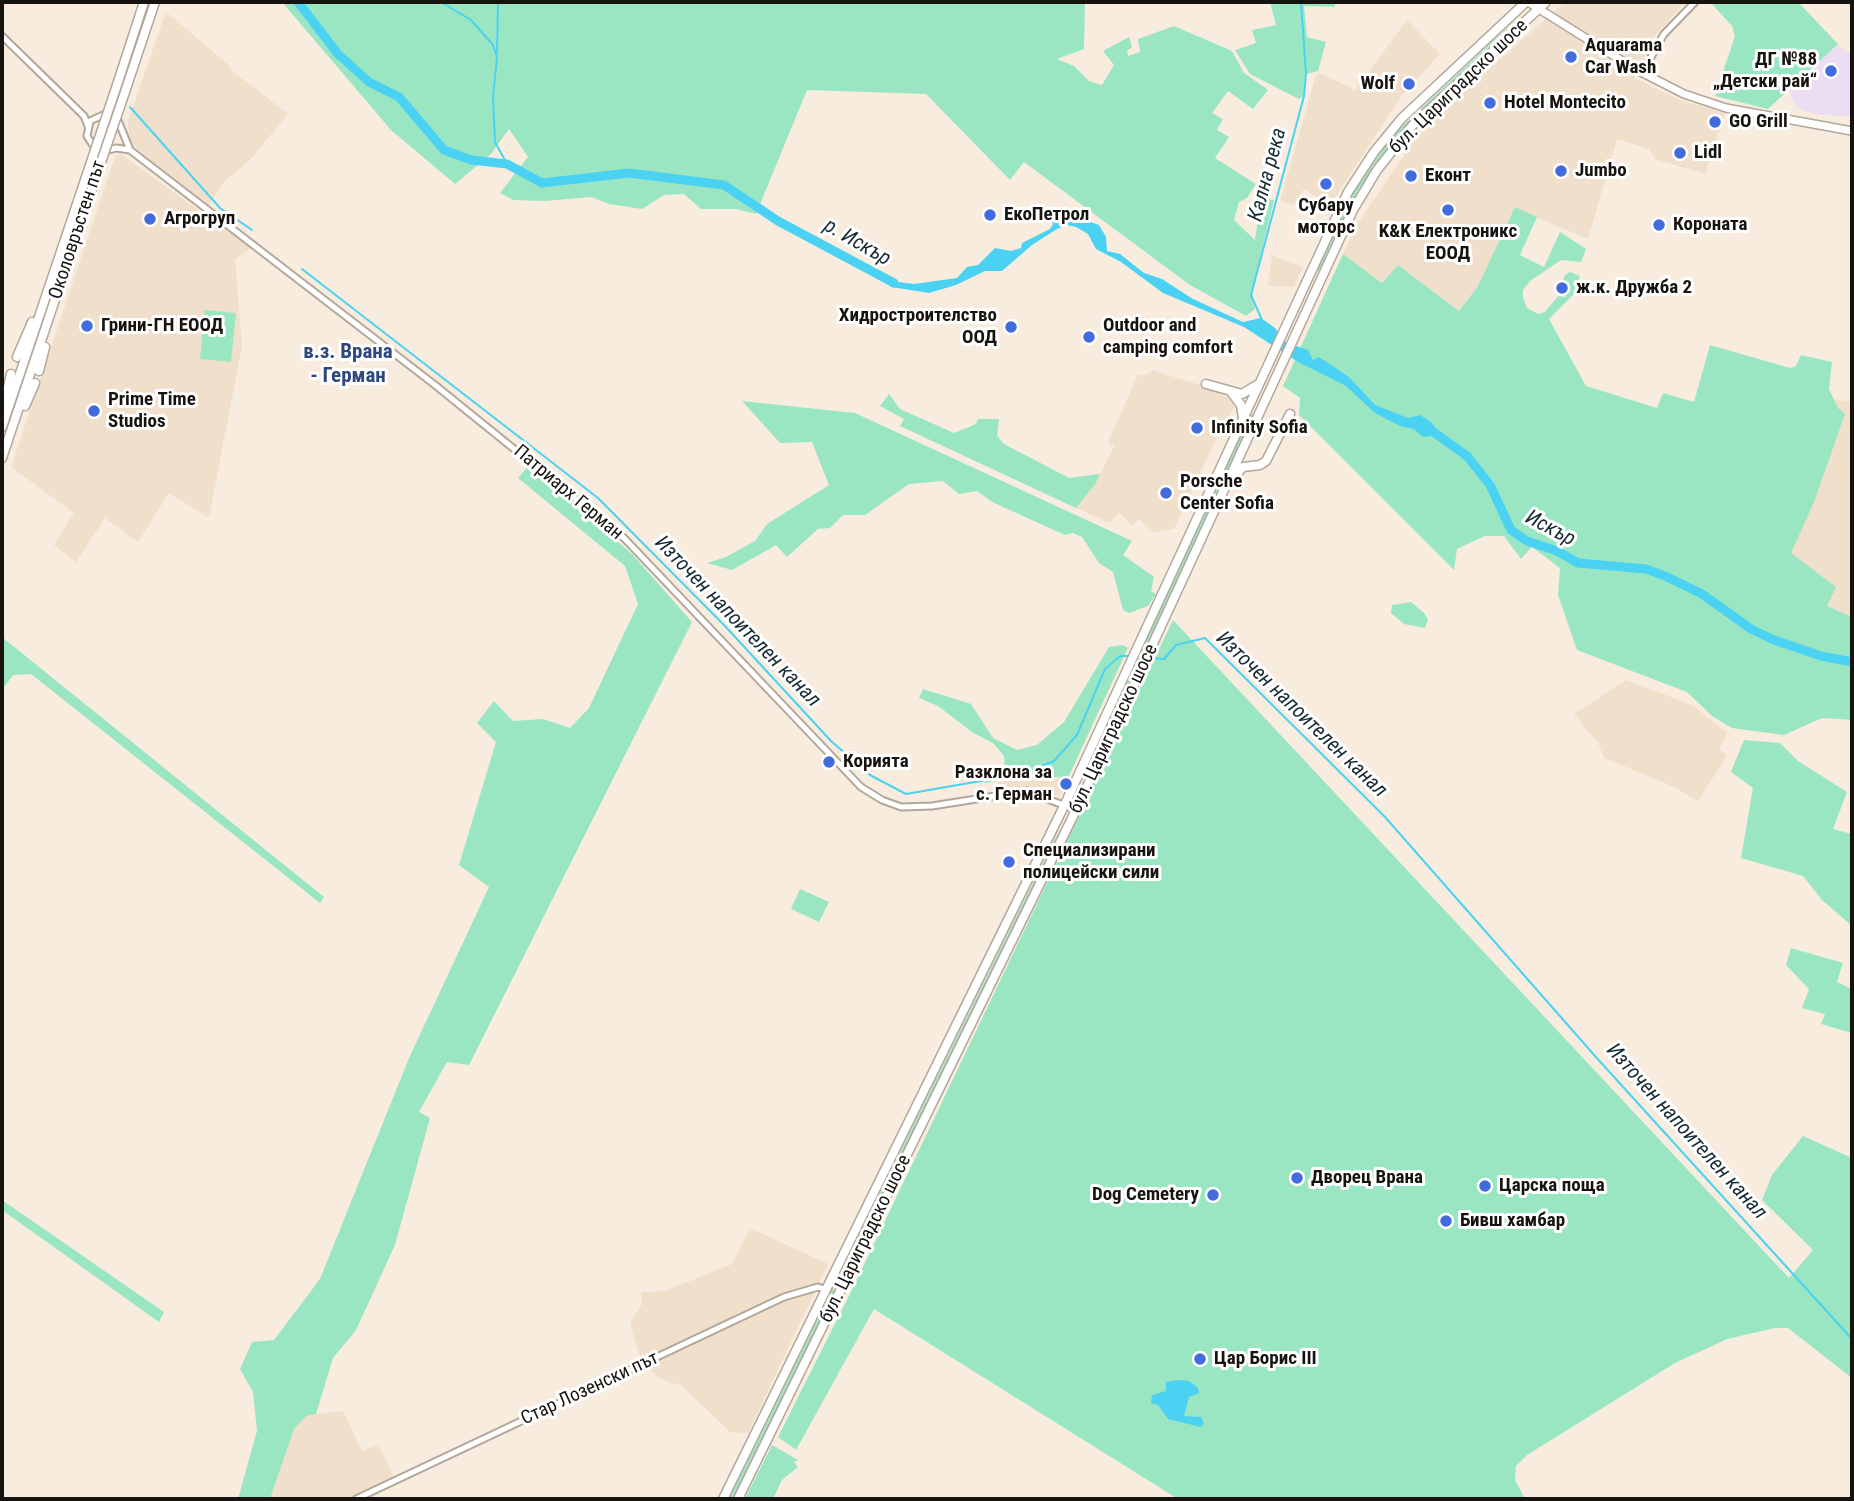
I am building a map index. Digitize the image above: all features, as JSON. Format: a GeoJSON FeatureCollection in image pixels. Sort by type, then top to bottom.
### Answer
{"type":"FeatureCollection","features":[{"type":"Feature","properties":{"kind":"highway","name":"Околовръстен път"},"geometry":{"type":"LineString","coordinates":[[2,459],[62,278],[117,85],[144,2]]}},
{"type":"Feature","properties":{"kind":"highway","name":"Околовръстен път"},"geometry":{"type":"LineString","coordinates":[[2,427],[52,278],[126,89],[155,2]]}},
{"type":"Feature","properties":{"kind":"highway","name":"бул. Цариградско шосе"},"geometry":{"type":"LineString","coordinates":[[723,1499],[1065,804],[1336,214],[1374,152],[1408,113],[1527,2]]}},
{"type":"Feature","properties":{"kind":"highway","name":"бул. Цариградско шосе"},"geometry":{"type":"LineString","coordinates":[[738,1499],[1076,810],[1353,210],[1393,148],[1440,100],[1546,2]]}},
{"type":"Feature","properties":{"kind":"highway"},"geometry":{"type":"LineString","coordinates":[[17,357],[52,278]]}},
{"type":"Feature","properties":{"kind":"highway"},"geometry":{"type":"LineString","coordinates":[[38,371],[62,278]]}},
{"type":"Feature","properties":{"kind":"highway"},"geometry":{"type":"LineString","coordinates":[[2,415],[11,374]]}},
{"type":"Feature","properties":{"kind":"highway"},"geometry":{"type":"LineString","coordinates":[[2,459],[34,383]]}},
{"type":"Feature","properties":{"kind":"highway"},"geometry":{"type":"LineString","coordinates":[[1206,384],[1232,393],[1245,393],[1259,383]]}},
{"type":"Feature","properties":{"kind":"highway"},"geometry":{"type":"LineString","coordinates":[[1232,393],[1241,405],[1243,419]]}},
{"type":"Feature","properties":{"kind":"highway"},"geometry":{"type":"LineString","coordinates":[[1220,499],[1239,470],[1266,461],[1290,414]]}},
{"type":"Feature","properties":{"kind":"highway"},"geometry":{"type":"LineString","coordinates":[[1251,465],[1247,457],[1253,428]]}},
{"type":"Feature","properties":{"kind":"main road"},"geometry":{"type":"LineString","coordinates":[[1527,2],[1642,73],[1713,104],[1852,131]]}},
{"type":"Feature","properties":{"kind":"street"},"geometry":{"type":"LineString","coordinates":[[1642,73],[1664,34],[1695,2]]}},
{"type":"Feature","properties":{"kind":"street"},"geometry":{"type":"LineString","coordinates":[[2,36],[85,116],[87,136],[94,147],[105,151],[116,148],[130,150],[122,124],[115,116],[85,116]]}},
{"type":"Feature","properties":{"kind":"street"},"geometry":{"type":"LineString","coordinates":[[88,126],[94,118]]}},
{"type":"Feature","properties":{"kind":"street"},"geometry":{"type":"LineString","coordinates":[[116,148],[124,135]]}},
{"type":"Feature","properties":{"kind":"street","name":"Патриарх Герман"},"geometry":{"type":"LineString","coordinates":[[130,150],[435,385],[624,538],[842,769],[872,794],[893,804],[911,807],[1027,791],[1076,810]]}},
{"type":"Feature","properties":{"kind":"street","name":"Стар Лозенски път"},"geometry":{"type":"LineString","coordinates":[[356,1499],[784,1297],[818,1287],[827,1290]]}},
{"type":"Feature","properties":{"kind":"shaded area"},"geometry":{"type":"Polygon","coordinates":[[[1565,2],[1685,2],[1652,39],[1634,78],[1680,100],[1725,113],[1705,174],[1655,159],[1649,149],[1617,139],[1588,239],[1515,208],[1478,286],[1459,311],[1398,265],[1382,283],[1343,254],[1357,224],[1416,138],[1462,93],[1565,2]]]}},
{"type":"Feature","properties":{"kind":"shaded area"},"geometry":{"type":"Polygon","coordinates":[[[166,12],[229,65],[231,70],[288,114],[250,160],[225,181],[209,205],[129,143],[128,121],[166,12]]]}},
{"type":"Feature","properties":{"kind":"shaded area"},"geometry":{"type":"Polygon","coordinates":[[[1407,20],[1440,54],[1403,94],[1330,205],[1304,189],[1293,205],[1280,201],[1316,75],[1322,74],[1355,90],[1407,20]]]}},
{"type":"Feature","properties":{"kind":"shaded area","name":"ДГ №88 „Детски рай“"},"geometry":{"type":"Polygon","coordinates":[[[1838,44],[1847,53],[1852,51],[1852,117],[1813,114],[1798,108],[1792,100],[1790,89],[1838,44]]]}},
{"type":"Feature","properties":{"kind":"shaded area"},"geometry":{"type":"Polygon","coordinates":[[[121,154],[251,248],[235,259],[242,346],[209,518],[169,493],[138,542],[105,518],[76,562],[54,545],[74,513],[11,467],[110,171],[116,155],[121,154]]]}},
{"type":"Feature","properties":{"kind":"shaded area"},"geometry":{"type":"Polygon","coordinates":[[[1272,255],[1303,267],[1294,287],[1268,286],[1272,255]]]}},
{"type":"Feature","properties":{"kind":"shaded area"},"geometry":{"type":"Polygon","coordinates":[[[1152,370],[1200,385],[1233,400],[1235,407],[1220,431],[1174,529],[1153,532],[1139,519],[1132,526],[1119,512],[1110,523],[1076,508],[1096,483],[1114,446],[1108,442],[1138,375],[1147,375],[1152,370]]]}},
{"type":"Feature","properties":{"kind":"shaded area"},"geometry":{"type":"Polygon","coordinates":[[[1825,398],[1852,402],[1852,617],[1827,606],[1790,553],[1825,398]]]}},
{"type":"Feature","properties":{"kind":"shaded area"},"geometry":{"type":"Polygon","coordinates":[[[1626,680],[1692,705],[1727,733],[1719,749],[1727,756],[1698,801],[1672,786],[1604,758],[1598,743],[1574,714],[1626,680]]]}},
{"type":"Feature","properties":{"kind":"shaded area"},"geometry":{"type":"Polygon","coordinates":[[[1030,775],[1068,778],[1060,796],[1023,787],[999,791],[998,782],[1030,775]]]}},
{"type":"Feature","properties":{"kind":"shaded area"},"geometry":{"type":"Polygon","coordinates":[[[750,1228],[828,1264],[748,1433],[730,1432],[682,1386],[663,1380],[642,1364],[630,1323],[642,1304],[641,1292],[665,1291],[732,1264],[750,1228]]]}},
{"type":"Feature","properties":{"kind":"shaded area"},"geometry":{"type":"Polygon","coordinates":[[[343,1411],[362,1451],[378,1444],[395,1479],[349,1499],[270,1499],[294,1429],[306,1415],[343,1411]]]}},
{"type":"Feature","properties":{"kind":"green space"},"geometry":{"type":"Polygon","coordinates":[[[282,2],[1085,2],[1084,49],[1057,59],[1074,66],[1089,81],[1102,85],[1114,65],[1103,51],[1129,37],[1132,47],[1127,51],[1128,56],[1140,52],[1138,39],[1174,26],[1232,51],[1244,73],[1268,90],[1253,109],[1228,91],[1212,113],[1223,119],[1217,130],[1229,137],[1215,158],[1256,184],[1247,198],[1239,202],[1234,220],[1255,240],[1261,199],[1274,200],[1251,295],[1255,309],[1246,316],[1190,285],[1024,162],[1010,180],[926,94],[807,90],[756,214],[736,209],[701,209],[684,194],[664,195],[642,209],[609,204],[591,197],[545,201],[513,200],[500,193],[528,157],[509,129],[491,154],[455,184],[391,130],[282,2]]]}},
{"type":"Feature","properties":{"kind":"green space"},"geometry":{"type":"Polygon","coordinates":[[[1270,2],[1335,2],[1335,7],[1304,6],[1307,37],[1326,42],[1318,71],[1306,74],[1304,96],[1299,99],[1250,74],[1235,50],[1256,43],[1252,30],[1276,25],[1270,2]]]}},
{"type":"Feature","properties":{"kind":"green space"},"geometry":{"type":"Polygon","coordinates":[[[1710,2],[1798,2],[1838,44],[1768,109],[1715,96],[1735,36],[1732,26],[1710,2]]]}},
{"type":"Feature","properties":{"kind":"green space"},"geometry":{"type":"Polygon","coordinates":[[[1525,11],[1397,137],[1357,192],[1319,271],[1315,270],[1354,191],[1393,135],[1525,11]]]}},
{"type":"Feature","properties":{"kind":"green space"},"geometry":{"type":"Polygon","coordinates":[[[1515,207],[1537,217],[1520,255],[1544,267],[1560,232],[1586,249],[1581,262],[1561,260],[1530,281],[1523,290],[1523,298],[1527,308],[1538,314],[1545,312],[1558,296],[1565,297],[1569,282],[1563,281],[1565,275],[1570,272],[1580,276],[1574,294],[1549,319],[1586,386],[1657,408],[1663,393],[1694,402],[1710,345],[1790,368],[1796,366],[1801,355],[1832,362],[1829,389],[1838,408],[1845,414],[1814,502],[1791,553],[1836,587],[1827,606],[1852,617],[1852,720],[1822,718],[1784,735],[1732,728],[1712,716],[1687,692],[1577,650],[1558,595],[1560,568],[1532,547],[1521,559],[1504,536],[1485,536],[1457,549],[1454,570],[1299,415],[1300,398],[1283,386],[1343,254],[1382,283],[1398,265],[1459,311],[1478,286],[1515,207]]]}},
{"type":"Feature","properties":{"kind":"green space"},"geometry":{"type":"Polygon","coordinates":[[[205,310],[236,313],[231,362],[200,359],[205,310]]]}},
{"type":"Feature","properties":{"kind":"green space"},"geometry":{"type":"Polygon","coordinates":[[[889,394],[900,409],[954,433],[976,424],[978,419],[999,419],[997,436],[1004,444],[1069,478],[1100,474],[1076,508],[900,426],[904,419],[880,406],[889,394]]]}},
{"type":"Feature","properties":{"kind":"green space"},"geometry":{"type":"Polygon","coordinates":[[[742,401],[855,413],[1132,541],[1123,555],[1154,577],[1151,591],[1156,594],[1148,606],[1129,613],[1123,610],[1113,572],[1099,563],[1082,537],[1073,533],[1065,535],[992,502],[977,491],[959,494],[943,481],[909,484],[865,515],[843,515],[830,528],[818,529],[787,557],[776,545],[732,570],[707,563],[726,557],[755,541],[767,524],[829,485],[812,442],[780,443],[742,401]]]}},
{"type":"Feature","properties":{"kind":"green space"},"geometry":{"type":"Polygon","coordinates":[[[1250,413],[1253,415],[1076,800],[1106,728],[1250,413]]]}},
{"type":"Feature","properties":{"kind":"green space"},"geometry":{"type":"Polygon","coordinates":[[[529,465],[632,554],[692,622],[469,1065],[447,1062],[419,1112],[430,1118],[395,1245],[356,1330],[333,1358],[316,1414],[306,1416],[294,1429],[270,1499],[238,1499],[257,1431],[253,1392],[240,1369],[252,1342],[274,1340],[320,1279],[409,1058],[489,887],[459,865],[496,742],[477,723],[494,701],[513,721],[543,719],[570,728],[589,708],[638,604],[625,566],[518,478],[529,465]]]}},
{"type":"Feature","properties":{"kind":"green space"},"geometry":{"type":"Polygon","coordinates":[[[1411,602],[1428,620],[1425,628],[1404,624],[1391,613],[1392,605],[1411,602]]]}},
{"type":"Feature","properties":{"kind":"green space"},"geometry":{"type":"Polygon","coordinates":[[[1173,620],[1789,1278],[1813,1250],[1762,1200],[1772,1175],[1803,1136],[1852,1158],[1852,1378],[1788,1328],[1775,1328],[1727,1339],[1675,1363],[1527,1455],[1516,1466],[1515,1480],[1525,1499],[1178,1499],[874,1309],[796,1450],[778,1437],[850,1294],[1173,620]]]}},
{"type":"Feature","properties":{"kind":"green space"},"geometry":{"type":"Polygon","coordinates":[[[2,637],[324,897],[320,903],[31,674],[13,675],[2,690],[2,637]]]}},
{"type":"Feature","properties":{"kind":"green space"},"geometry":{"type":"Polygon","coordinates":[[[1122,645],[1128,648],[1068,778],[1030,775],[985,783],[988,774],[1005,770],[1004,756],[993,743],[972,732],[938,706],[919,698],[923,689],[971,704],[993,738],[1017,750],[1037,745],[1064,722],[1109,647],[1122,645]]]}},
{"type":"Feature","properties":{"kind":"green space"},"geometry":{"type":"Polygon","coordinates":[[[1744,740],[1780,743],[1798,761],[1847,792],[1833,829],[1852,834],[1852,926],[1822,900],[1803,876],[1741,858],[1753,788],[1731,772],[1744,740]]]}},
{"type":"Feature","properties":{"kind":"green space"},"geometry":{"type":"Polygon","coordinates":[[[1060,828],[1029,900],[836,1289],[835,1284],[1060,828]]]}},
{"type":"Feature","properties":{"kind":"green space"},"geometry":{"type":"Polygon","coordinates":[[[800,889],[829,902],[819,922],[791,909],[800,889]]]}},
{"type":"Feature","properties":{"kind":"green space"},"geometry":{"type":"Polygon","coordinates":[[[1791,948],[1843,963],[1837,982],[1852,989],[1852,1033],[1821,1024],[1825,1014],[1802,1008],[1809,989],[1786,965],[1791,948]]]}},
{"type":"Feature","properties":{"kind":"green space"},"geometry":{"type":"Polygon","coordinates":[[[2,1200],[164,1312],[159,1322],[2,1210],[2,1200]]]}},
{"type":"Feature","properties":{"kind":"green space"},"geometry":{"type":"Polygon","coordinates":[[[834,1286],[834,1293],[733,1499],[729,1499],[834,1286]]]}},
{"type":"Feature","properties":{"kind":"green space"},"geometry":{"type":"Polygon","coordinates":[[[772,1445],[798,1460],[794,1462],[798,1467],[782,1480],[773,1499],[745,1499],[772,1445]]]}},
{"type":"Feature","properties":{"kind":"water"},"geometry":{"type":"Polygon","coordinates":[[[1054,209],[1099,225],[1106,237],[1107,251],[1120,254],[1144,273],[1162,279],[1193,299],[1243,322],[1261,318],[1275,328],[1287,343],[1308,350],[1313,360],[1319,357],[1349,377],[1375,405],[1408,418],[1420,415],[1431,422],[1440,435],[1423,437],[1414,429],[1400,426],[1375,413],[1346,386],[1298,362],[1244,327],[1163,293],[1121,262],[1096,249],[1088,234],[1076,227],[1067,225],[1057,229],[1032,245],[1002,271],[985,271],[956,285],[929,293],[891,287],[883,280],[914,284],[957,278],[967,267],[978,265],[995,248],[1011,251],[1021,248],[1022,243],[1050,229],[1053,224],[1049,215],[1054,209]]]}},
{"type":"Feature","properties":{"kind":"water"},"geometry":{"type":"Polygon","coordinates":[[[1189,1381],[1198,1388],[1199,1393],[1189,1397],[1184,1416],[1201,1417],[1204,1423],[1201,1427],[1168,1419],[1158,1405],[1151,1403],[1152,1395],[1166,1391],[1166,1382],[1189,1381]]]}},
{"type":"Feature","properties":{"kind":"waterway","name":"р. Искър"},"geometry":{"type":"LineString","coordinates":[[298,2],[338,54],[369,82],[399,97],[444,150],[471,160],[507,164],[542,183],[629,173],[724,185],[778,221],[894,283]]}},
{"type":"Feature","properties":{"kind":"waterway","name":"р. Искър"},"geometry":{"type":"LineString","coordinates":[[441,2],[471,20],[493,45],[497,57],[493,97],[495,142],[507,164]]}},
{"type":"Feature","properties":{"kind":"waterway"},"geometry":{"type":"LineString","coordinates":[[497,53],[498,2]]}},
{"type":"Feature","properties":{"kind":"waterway","name":"Кална река"},"geometry":{"type":"LineString","coordinates":[[1262,320],[1251,295],[1304,96],[1306,74],[1301,2]]}},
{"type":"Feature","properties":{"kind":"waterway","name":"Източен напоителен канал"},"geometry":{"type":"LineString","coordinates":[[130,107],[220,208],[252,230]]}},
{"type":"Feature","properties":{"kind":"waterway","name":"Източен напоителен канал"},"geometry":{"type":"LineString","coordinates":[[302,269],[598,498],[724,625],[831,741],[870,775],[906,794],[1021,774],[1054,761],[1077,735],[1105,669],[1120,656],[1129,656]]}},
{"type":"Feature","properties":{"kind":"waterway","name":"Искър"},"geometry":{"type":"LineString","coordinates":[[1432,431],[1467,456],[1490,485],[1511,530],[1527,541],[1557,551],[1578,563],[1646,569],[1665,576],[1702,594],[1751,629],[1774,640],[1821,656],[1852,662]]}},
{"type":"Feature","properties":{"kind":"waterway","name":"Източен напоителен канал"},"geometry":{"type":"LineString","coordinates":[[1149,658],[1164,659],[1176,645],[1205,638],[1385,817],[1595,1056],[1852,1339]]}},
{"type":"Feature","properties":{"kind":"place","name":"Aquarama Car Wash"},"geometry":{"type":"Point","coordinates":[1571,57]}},
{"type":"Feature","properties":{"kind":"place","name":"ДГ №88 „Детски рай“"},"geometry":{"type":"Point","coordinates":[1831,71]}},
{"type":"Feature","properties":{"kind":"place","name":"Wolf"},"geometry":{"type":"Point","coordinates":[1409,84]}},
{"type":"Feature","properties":{"kind":"place","name":"Hotel Montecito"},"geometry":{"type":"Point","coordinates":[1490,103]}},
{"type":"Feature","properties":{"kind":"place","name":"GO Grill"},"geometry":{"type":"Point","coordinates":[1715,122]}},
{"type":"Feature","properties":{"kind":"place","name":"Lidl"},"geometry":{"type":"Point","coordinates":[1680,153]}},
{"type":"Feature","properties":{"kind":"place","name":"Jumbo"},"geometry":{"type":"Point","coordinates":[1561,171]}},
{"type":"Feature","properties":{"kind":"place","name":"Еконт"},"geometry":{"type":"Point","coordinates":[1411,176]}},
{"type":"Feature","properties":{"kind":"place","name":"Субару моторс"},"geometry":{"type":"Point","coordinates":[1326,184]}},
{"type":"Feature","properties":{"kind":"place","name":"K&K Електроникс ЕООД"},"geometry":{"type":"Point","coordinates":[1448,210]}},
{"type":"Feature","properties":{"kind":"place","name":"ЕкоПетрол"},"geometry":{"type":"Point","coordinates":[990,215]}},
{"type":"Feature","properties":{"kind":"place","name":"Агрогруп"},"geometry":{"type":"Point","coordinates":[150,219]}},
{"type":"Feature","properties":{"kind":"place","name":"Короната"},"geometry":{"type":"Point","coordinates":[1659,225]}},
{"type":"Feature","properties":{"kind":"place","name":"ж.к. Дружба 2"},"geometry":{"type":"Point","coordinates":[1562,288]}},
{"type":"Feature","properties":{"kind":"place","name":"Грини-ГН ЕООД"},"geometry":{"type":"Point","coordinates":[87,326]}},
{"type":"Feature","properties":{"kind":"place","name":"Хидростроителство ООД"},"geometry":{"type":"Point","coordinates":[1011,327]}},
{"type":"Feature","properties":{"kind":"place","name":"Outdoor and camping comfort"},"geometry":{"type":"Point","coordinates":[1089,337]}},
{"type":"Feature","properties":{"kind":"place","name":"Prime Time Studios"},"geometry":{"type":"Point","coordinates":[94,411]}},
{"type":"Feature","properties":{"kind":"place","name":"Infinity Sofia"},"geometry":{"type":"Point","coordinates":[1197,428]}},
{"type":"Feature","properties":{"kind":"place","name":"Porsche Center Sofia"},"geometry":{"type":"Point","coordinates":[1166,493]}},
{"type":"Feature","properties":{"kind":"place","name":"Корията"},"geometry":{"type":"Point","coordinates":[829,762]}},
{"type":"Feature","properties":{"kind":"place","name":"Разклона за с. Герман"},"geometry":{"type":"Point","coordinates":[1066,784]}},
{"type":"Feature","properties":{"kind":"place","name":"Специализирани полицейски сили"},"geometry":{"type":"Point","coordinates":[1009,862]}},
{"type":"Feature","properties":{"kind":"place","name":"Дворец Врана"},"geometry":{"type":"Point","coordinates":[1297,1178]}},
{"type":"Feature","properties":{"kind":"place","name":"Царска поща"},"geometry":{"type":"Point","coordinates":[1485,1186]}},
{"type":"Feature","properties":{"kind":"place","name":"Dog Cemetery"},"geometry":{"type":"Point","coordinates":[1213,1195]}},
{"type":"Feature","properties":{"kind":"place","name":"Бивш хамбар"},"geometry":{"type":"Point","coordinates":[1446,1221]}},
{"type":"Feature","properties":{"kind":"place","name":"Цар Борис III"},"geometry":{"type":"Point","coordinates":[1200,1359]}},
{"type":"Feature","properties":{"kind":"district","name":"в.з. Врана - Герман"},"geometry":{"type":"Point","coordinates":[348,365]}}]}
